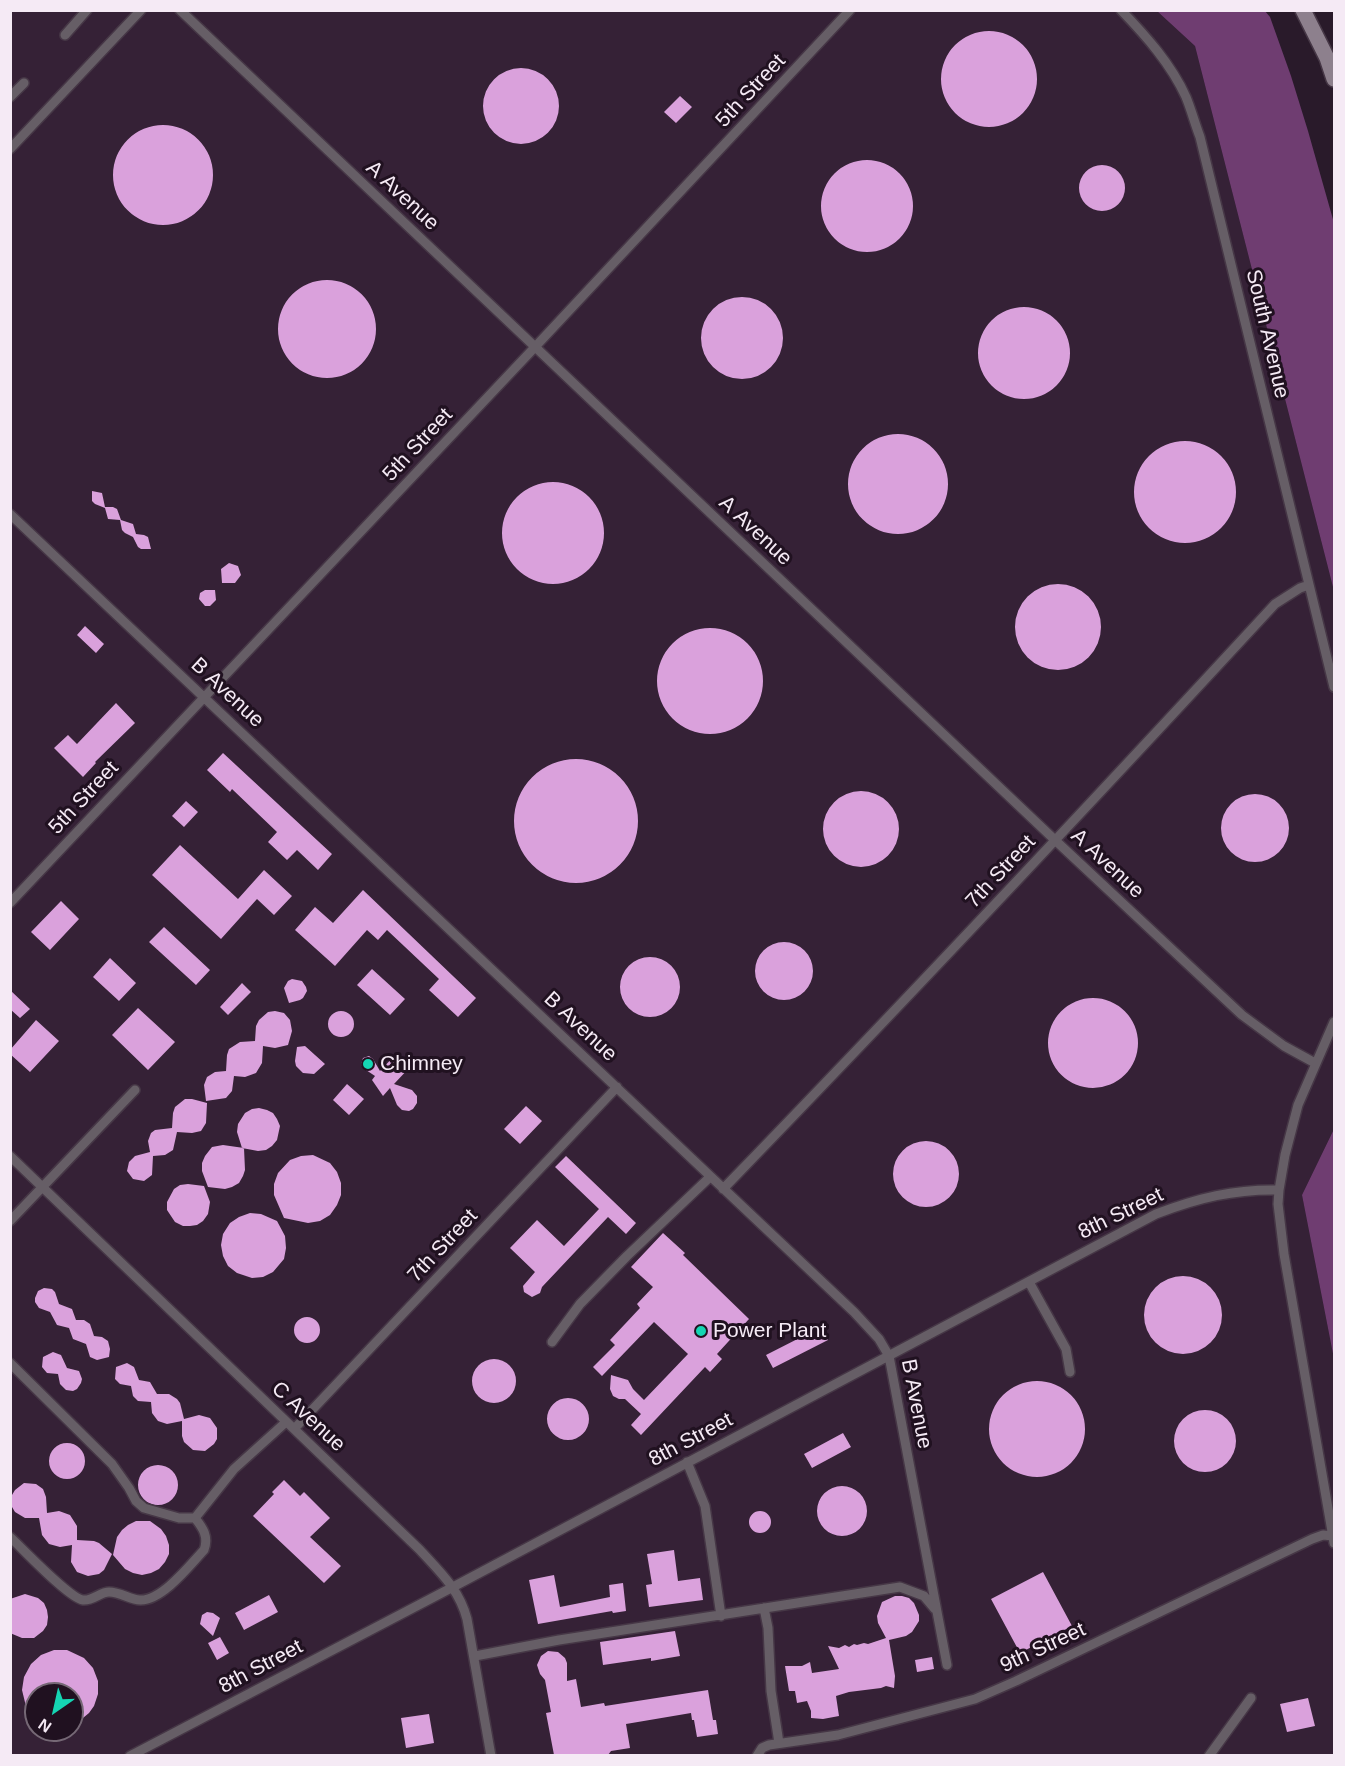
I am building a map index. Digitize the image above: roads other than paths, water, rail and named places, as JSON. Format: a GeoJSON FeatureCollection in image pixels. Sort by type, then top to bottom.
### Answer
{"type":"FeatureCollection","features":[{"type":"Feature","properties":{"kind":"main road"},"geometry":{"type":"LineString","coordinates":[[1303,10],[1335,79]]}},
{"type":"Feature","properties":{"kind":"lane"},"geometry":{"type":"LineString","coordinates":[[65,35],[87,10]]}},
{"type":"Feature","properties":{"kind":"lane"},"geometry":{"type":"LineString","coordinates":[[10,149],[141,10]]}},
{"type":"Feature","properties":{"kind":"lane","name":"A Avenue"},"geometry":{"type":"LineString","coordinates":[[180,10],[1242,1015],[1284,1046],[1315,1063]]}},
{"type":"Feature","properties":{"kind":"lane","name":"5th Street"},"geometry":{"type":"LineString","coordinates":[[10,903],[850,10]]}},
{"type":"Feature","properties":{"kind":"lane","name":"South Avenue"},"geometry":{"type":"LineString","coordinates":[[1121,10],[1166,63],[1186,97],[1200,137],[1335,687]]}},
{"type":"Feature","properties":{"kind":"lane"},"geometry":{"type":"LineString","coordinates":[[10,97],[24,83]]}},
{"type":"Feature","properties":{"kind":"lane","name":"B Avenue"},"geometry":{"type":"LineString","coordinates":[[10,514],[854,1312],[879,1339],[890,1356],[947,1665]]}},
{"type":"Feature","properties":{"kind":"lane","name":"7th Street"},"geometry":{"type":"LineString","coordinates":[[723,1189],[1056,841],[1275,604],[1309,585]]}},
{"type":"Feature","properties":{"kind":"lane"},"geometry":{"type":"LineString","coordinates":[[1334,1539],[1284,1254],[1279,1215],[1279,1190],[1298,1105],[1335,1022]]}},
{"type":"Feature","properties":{"kind":"lane","name":"7th Street"},"geometry":{"type":"LineString","coordinates":[[295,1428],[617,1088]]}},
{"type":"Feature","properties":{"kind":"lane"},"geometry":{"type":"LineString","coordinates":[[10,1221],[135,1090]]}},
{"type":"Feature","properties":{"kind":"lane","name":"C Avenue"},"geometry":{"type":"LineString","coordinates":[[10,1156],[286,1422],[295,1428],[420,1550],[453,1587],[464,1608],[475,1656],[491,1755]]}},
{"type":"Feature","properties":{"kind":"lane"},"geometry":{"type":"LineString","coordinates":[[552,1342],[580,1304],[710,1177]]}},
{"type":"Feature","properties":{"kind":"lane","name":"8th Street"},"geometry":{"type":"LineString","coordinates":[[130,1755],[453,1587],[1156,1214],[1173,1207],[1230,1192],[1279,1190]]}},
{"type":"Feature","properties":{"kind":"lane"},"geometry":{"type":"LineString","coordinates":[[1029,1282],[1066,1349],[1070,1372]]}},
{"type":"Feature","properties":{"kind":"lane"},"geometry":{"type":"LineString","coordinates":[[10,1363],[112,1464],[136,1501],[144,1508],[179,1518],[195,1518]]}},
{"type":"Feature","properties":{"kind":"lane"},"geometry":{"type":"LineString","coordinates":[[195,1518],[234,1469],[286,1422]]}},
{"type":"Feature","properties":{"kind":"lane"},"geometry":{"type":"LineString","coordinates":[[687,1462],[705,1506],[721,1616]]}},
{"type":"Feature","properties":{"kind":"lane"},"geometry":{"type":"LineString","coordinates":[[10,1537],[67,1590],[81,1599],[90,1599],[111,1592],[145,1600],[152,1599],[167,1588],[204,1550],[205,1534],[195,1518]]}},
{"type":"Feature","properties":{"kind":"lane","name":"9th Street"},"geometry":{"type":"LineString","coordinates":[[757,1755],[762,1748],[779,1743],[838,1735],[975,1699],[1312,1539],[1323,1535],[1334,1539]]}},
{"type":"Feature","properties":{"kind":"lane"},"geometry":{"type":"LineString","coordinates":[[475,1656],[559,1640],[900,1587],[924,1596],[938,1614]]}},
{"type":"Feature","properties":{"kind":"lane"},"geometry":{"type":"LineString","coordinates":[[764,1608],[768,1629],[771,1691],[779,1743]]}},
{"type":"Feature","properties":{"kind":"lane"},"geometry":{"type":"LineString","coordinates":[[1209,1755],[1251,1698]]}},
{"type":"Feature","properties":{"kind":"place","name":"Chimney"},"geometry":{"type":"Point","coordinates":[368,1064]}},
{"type":"Feature","properties":{"kind":"place","name":"Power Plant"},"geometry":{"type":"Point","coordinates":[701,1331]}}]}
